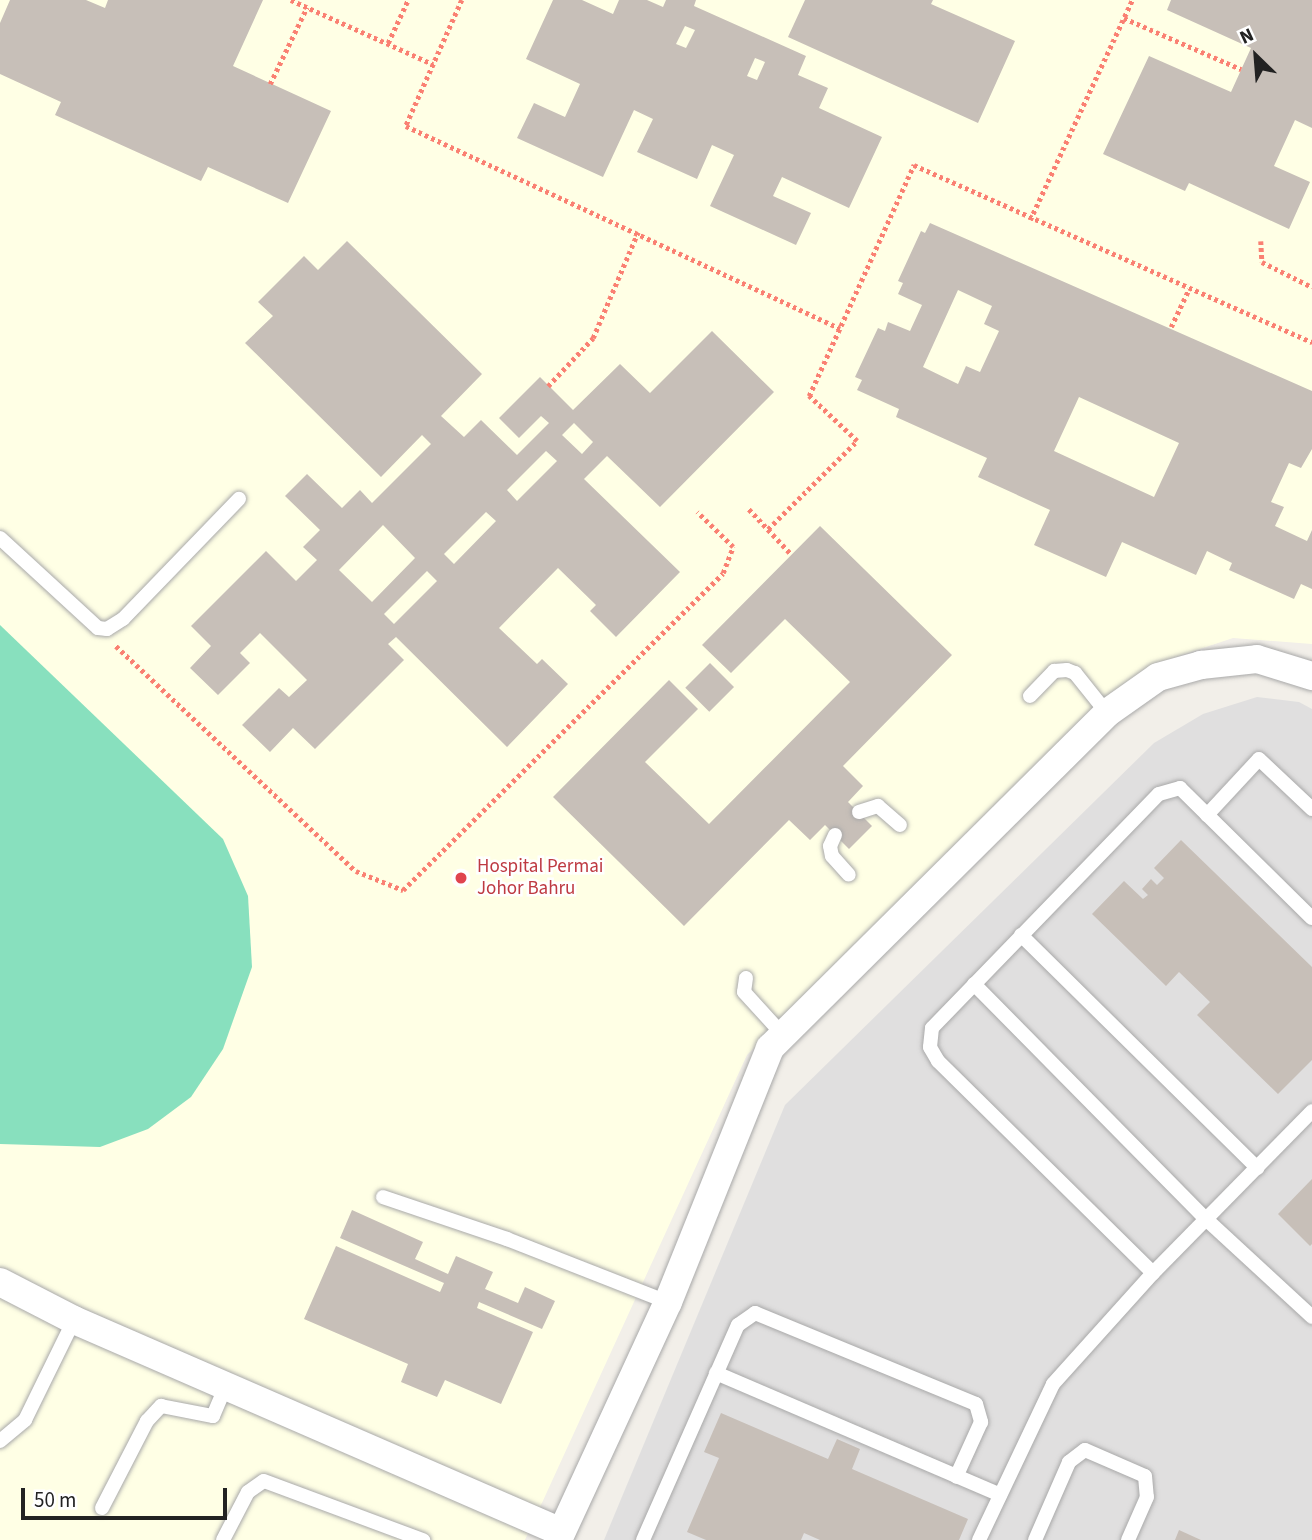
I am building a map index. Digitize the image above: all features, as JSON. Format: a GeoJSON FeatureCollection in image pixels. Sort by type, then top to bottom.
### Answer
{"type":"FeatureCollection","features":[{"type":"Feature","properties":{"kind":"street"},"geometry":{"type":"LineString","coordinates":[[0,1282],[74,1321],[226,1385],[559,1536],[668,1302],[771,1048],[1107,713],[1158,677],[1200,665],[1256,659],[1312,676]]}},
{"type":"Feature","properties":{"kind":"lane"},"geometry":{"type":"LineString","coordinates":[[0,538],[97,628],[107,629],[123,619],[239,499]]}},
{"type":"Feature","properties":{"kind":"lane"},"geometry":{"type":"LineString","coordinates":[[1030,696],[1054,671],[1067,670],[1076,673],[1107,713]]}},
{"type":"Feature","properties":{"kind":"lane"},"geometry":{"type":"LineString","coordinates":[[1207,815],[1259,759],[1312,809]]}},
{"type":"Feature","properties":{"kind":"lane"},"geometry":{"type":"LineString","coordinates":[[1153,1273],[938,1061],[930,1047],[932,1028],[1158,794],[1180,788],[1312,918]]}},
{"type":"Feature","properties":{"kind":"lane"},"geometry":{"type":"LineString","coordinates":[[859,812],[878,806],[900,825]]}},
{"type":"Feature","properties":{"kind":"lane"},"geometry":{"type":"LineString","coordinates":[[835,835],[830,846],[832,856],[849,876]]}},
{"type":"Feature","properties":{"kind":"lane"},"geometry":{"type":"LineString","coordinates":[[1021,935],[1257,1168]]}},
{"type":"Feature","properties":{"kind":"lane"},"geometry":{"type":"LineString","coordinates":[[746,978],[744,992],[784,1036]]}},
{"type":"Feature","properties":{"kind":"lane"},"geometry":{"type":"LineString","coordinates":[[974,984],[1207,1220],[1312,1317]]}},
{"type":"Feature","properties":{"kind":"lane"},"geometry":{"type":"LineString","coordinates":[[979,1540],[1054,1384],[1153,1273],[1312,1111]]}},
{"type":"Feature","properties":{"kind":"lane"},"geometry":{"type":"LineString","coordinates":[[383,1197],[507,1239],[668,1302]]}},
{"type":"Feature","properties":{"kind":"lane"},"geometry":{"type":"LineString","coordinates":[[643,1540],[716,1373],[738,1325],[745,1317],[765,1314],[968,1398],[981,1413],[981,1422],[956,1476]]}},
{"type":"Feature","properties":{"kind":"lane"},"geometry":{"type":"LineString","coordinates":[[0,1441],[25,1420],[74,1321]]}},
{"type":"Feature","properties":{"kind":"lane"},"geometry":{"type":"LineString","coordinates":[[716,1373],[1000,1495]]}},
{"type":"Feature","properties":{"kind":"lane"},"geometry":{"type":"LineString","coordinates":[[102,1508],[146,1422],[161,1406],[213,1416],[226,1385]]}},
{"type":"Feature","properties":{"kind":"lane"},"geometry":{"type":"LineString","coordinates":[[1035,1540],[1069,1462],[1085,1450],[1145,1476],[1147,1497],[1128,1540]]}},
{"type":"Feature","properties":{"kind":"lane"},"geometry":{"type":"LineString","coordinates":[[223,1540],[248,1492],[264,1481],[396,1534],[423,1540]]}},
{"type":"Feature","properties":{"kind":"path"},"geometry":{"type":"LineString","coordinates":[[291,0],[433,64]]}},
{"type":"Feature","properties":{"kind":"path"},"geometry":{"type":"LineString","coordinates":[[388,43],[408,0]]}},
{"type":"Feature","properties":{"kind":"path"},"geometry":{"type":"LineString","coordinates":[[462,0],[406,126],[840,328]]}},
{"type":"Feature","properties":{"kind":"path"},"geometry":{"type":"LineString","coordinates":[[1030,220],[1132,0]]}},
{"type":"Feature","properties":{"kind":"path"},"geometry":{"type":"LineString","coordinates":[[270,84],[307,7]]}},
{"type":"Feature","properties":{"kind":"path"},"geometry":{"type":"LineString","coordinates":[[1124,18],[1241,69]]}},
{"type":"Feature","properties":{"kind":"path"},"geometry":{"type":"LineString","coordinates":[[768,529],[857,441],[809,396],[914,165],[1030,220],[1312,342]]}},
{"type":"Feature","properties":{"kind":"path"},"geometry":{"type":"LineString","coordinates":[[548,386],[593,338],[638,232]]}},
{"type":"Feature","properties":{"kind":"path"},"geometry":{"type":"LineString","coordinates":[[1261,240],[1262,262],[1312,288]]}},
{"type":"Feature","properties":{"kind":"path"},"geometry":{"type":"LineString","coordinates":[[1171,327],[1189,289]]}},
{"type":"Feature","properties":{"kind":"path"},"geometry":{"type":"LineString","coordinates":[[749,509],[792,555]]}},
{"type":"Feature","properties":{"kind":"path"},"geometry":{"type":"LineString","coordinates":[[97,628],[356,871],[403,890],[723,573],[733,547],[697,512]]}},
{"type":"Feature","properties":{"kind":"shaded area","name":"Hospital Permai Johor Bahru"},"geometry":{"type":"Polygon","coordinates":[[[0,0],[1312,0],[1312,644],[1233,638],[1167,660],[1099,701],[747,1055],[525,1540],[0,1540],[0,0]]]}},
{"type":"Feature","properties":{"kind":"shaded area"},"geometry":{"type":"Polygon","coordinates":[[[1257,697],[1299,702],[1312,709],[1312,1540],[604,1540],[785,1105],[1154,743],[1203,714],[1257,697]]]}},
{"type":"Feature","properties":{"kind":"green space"},"geometry":{"type":"Polygon","coordinates":[[[0,625],[223,839],[248,896],[252,967],[223,1049],[191,1097],[148,1129],[100,1147],[0,1144],[0,625]]]}},
{"type":"Feature","properties":{"kind":"building"},"geometry":{"type":"Polygon","coordinates":[[[10,0],[86,0],[105,8],[108,0],[263,0],[233,66],[331,111],[288,203],[208,167],[201,181],[55,115],[61,102],[0,74],[0,23],[10,0]]]}},
{"type":"Feature","properties":{"kind":"building"},"geometry":{"type":"Polygon","coordinates":[[[553,0],[582,0],[613,14],[619,0],[647,0],[663,7],[666,0],[696,0],[694,6],[806,56],[798,75],[828,88],[819,108],[882,137],[849,208],[782,177],[773,196],[811,213],[796,245],[710,206],[734,155],[712,145],[697,179],[637,152],[653,119],[634,110],[603,177],[517,138],[534,103],[565,117],[580,84],[526,59],[553,0]],[[685,26],[676,44],[686,48],[695,30],[685,26]],[[755,58],[747,76],[757,80],[765,62],[755,58]]]}},
{"type":"Feature","properties":{"kind":"building"},"geometry":{"type":"Polygon","coordinates":[[[805,0],[933,0],[931,4],[1015,41],[978,123],[788,37],[805,0]]]}},
{"type":"Feature","properties":{"kind":"building"},"geometry":{"type":"Polygon","coordinates":[[[1171,0],[1312,0],[1312,128],[1295,120],[1274,166],[1310,182],[1289,229],[1189,183],[1185,191],[1103,154],[1149,56],[1231,92],[1251,48],[1167,10],[1171,0]]]}},
{"type":"Feature","properties":{"kind":"building"},"geometry":{"type":"Polygon","coordinates":[[[930,223],[1312,391],[1312,449],[1301,468],[1289,463],[1271,502],[1284,507],[1275,526],[1307,541],[1312,530],[1312,589],[1301,584],[1294,599],[1229,570],[1232,563],[1207,551],[1196,575],[1122,542],[1106,577],[1034,545],[1050,510],[978,477],[987,458],[896,417],[899,409],[857,390],[862,380],[855,377],[878,328],[885,331],[888,322],[910,331],[922,305],[898,294],[903,283],[898,281],[921,231],[925,233],[930,223]],[[958,290],[923,367],[958,384],[966,366],[980,372],[999,331],[984,324],[992,306],[958,290]],[[1079,397],[1054,451],[1154,497],[1179,443],[1079,397]]]}},
{"type":"Feature","properties":{"kind":"building"},"geometry":{"type":"Polygon","coordinates":[[[347,241],[482,374],[441,416],[464,437],[481,420],[517,455],[549,423],[541,416],[519,438],[499,418],[540,377],[573,410],[620,364],[650,393],[712,331],[774,392],[660,507],[607,456],[584,479],[680,572],[616,637],[590,611],[596,605],[558,568],[499,628],[537,664],[542,659],[568,684],[507,747],[396,637],[388,644],[404,660],[315,749],[293,728],[270,752],[242,725],[279,688],[289,697],[307,680],[260,633],[240,653],[250,663],[218,695],[190,668],[211,646],[191,626],[266,551],[296,581],[317,560],[303,547],[320,530],[285,496],[307,474],[342,508],[360,490],[372,503],[431,444],[422,435],[381,477],[245,343],[273,316],[258,302],[304,256],[318,270],[347,241]],[[574,423],[562,435],[582,454],[593,442],[574,423]],[[546,451],[507,490],[517,501],[557,461],[546,451]],[[486,512],[444,554],[454,564],[496,521],[486,512]],[[383,525],[339,570],[372,602],[415,558],[383,525]],[[427,571],[384,614],[394,624],[437,581],[427,571]]]}},
{"type":"Feature","properties":{"kind":"building"},"geometry":{"type":"Polygon","coordinates":[[[820,526],[952,655],[843,766],[863,786],[848,802],[872,826],[849,849],[825,825],[810,840],[789,820],[684,926],[553,797],[669,680],[698,709],[645,762],[709,824],[850,682],[785,619],[731,673],[702,645],[820,526]]]}},
{"type":"Feature","properties":{"kind":"building"},"geometry":{"type":"Polygon","coordinates":[[[710,663],[734,687],[709,712],[685,688],[710,663]]]}},
{"type":"Feature","properties":{"kind":"building"},"geometry":{"type":"Polygon","coordinates":[[[1181,840],[1312,967],[1312,1060],[1278,1094],[1197,1015],[1210,1002],[1179,972],[1166,986],[1092,914],[1124,881],[1143,899],[1148,895],[1142,889],[1151,879],[1157,885],[1164,878],[1154,868],[1181,840]]]}},
{"type":"Feature","properties":{"kind":"building"},"geometry":{"type":"Polygon","coordinates":[[[1312,1179],[1312,1244],[1310,1246],[1278,1214],[1312,1179]]]}},
{"type":"Feature","properties":{"kind":"building"},"geometry":{"type":"Polygon","coordinates":[[[352,1210],[423,1242],[415,1259],[448,1274],[456,1256],[493,1272],[485,1289],[518,1303],[525,1287],[555,1301],[542,1329],[479,1302],[477,1308],[533,1332],[501,1404],[445,1380],[437,1397],[401,1382],[408,1364],[304,1319],[336,1246],[440,1292],[444,1283],[340,1238],[352,1210]]]}},
{"type":"Feature","properties":{"kind":"building"},"geometry":{"type":"Polygon","coordinates":[[[721,1413],[828,1459],[837,1439],[860,1449],[852,1469],[968,1519],[959,1540],[820,1540],[804,1533],[801,1540],[706,1540],[687,1532],[719,1458],[704,1452],[721,1413]]]}},
{"type":"Feature","properties":{"kind":"building"},"geometry":{"type":"Polygon","coordinates":[[[1179,1530],[1201,1540],[1175,1540],[1179,1530]]]}},
{"type":"Feature","properties":{"kind":"place","name":"Hospital Permai Johor Bahru"},"geometry":{"type":"Point","coordinates":[461,878]}}]}
